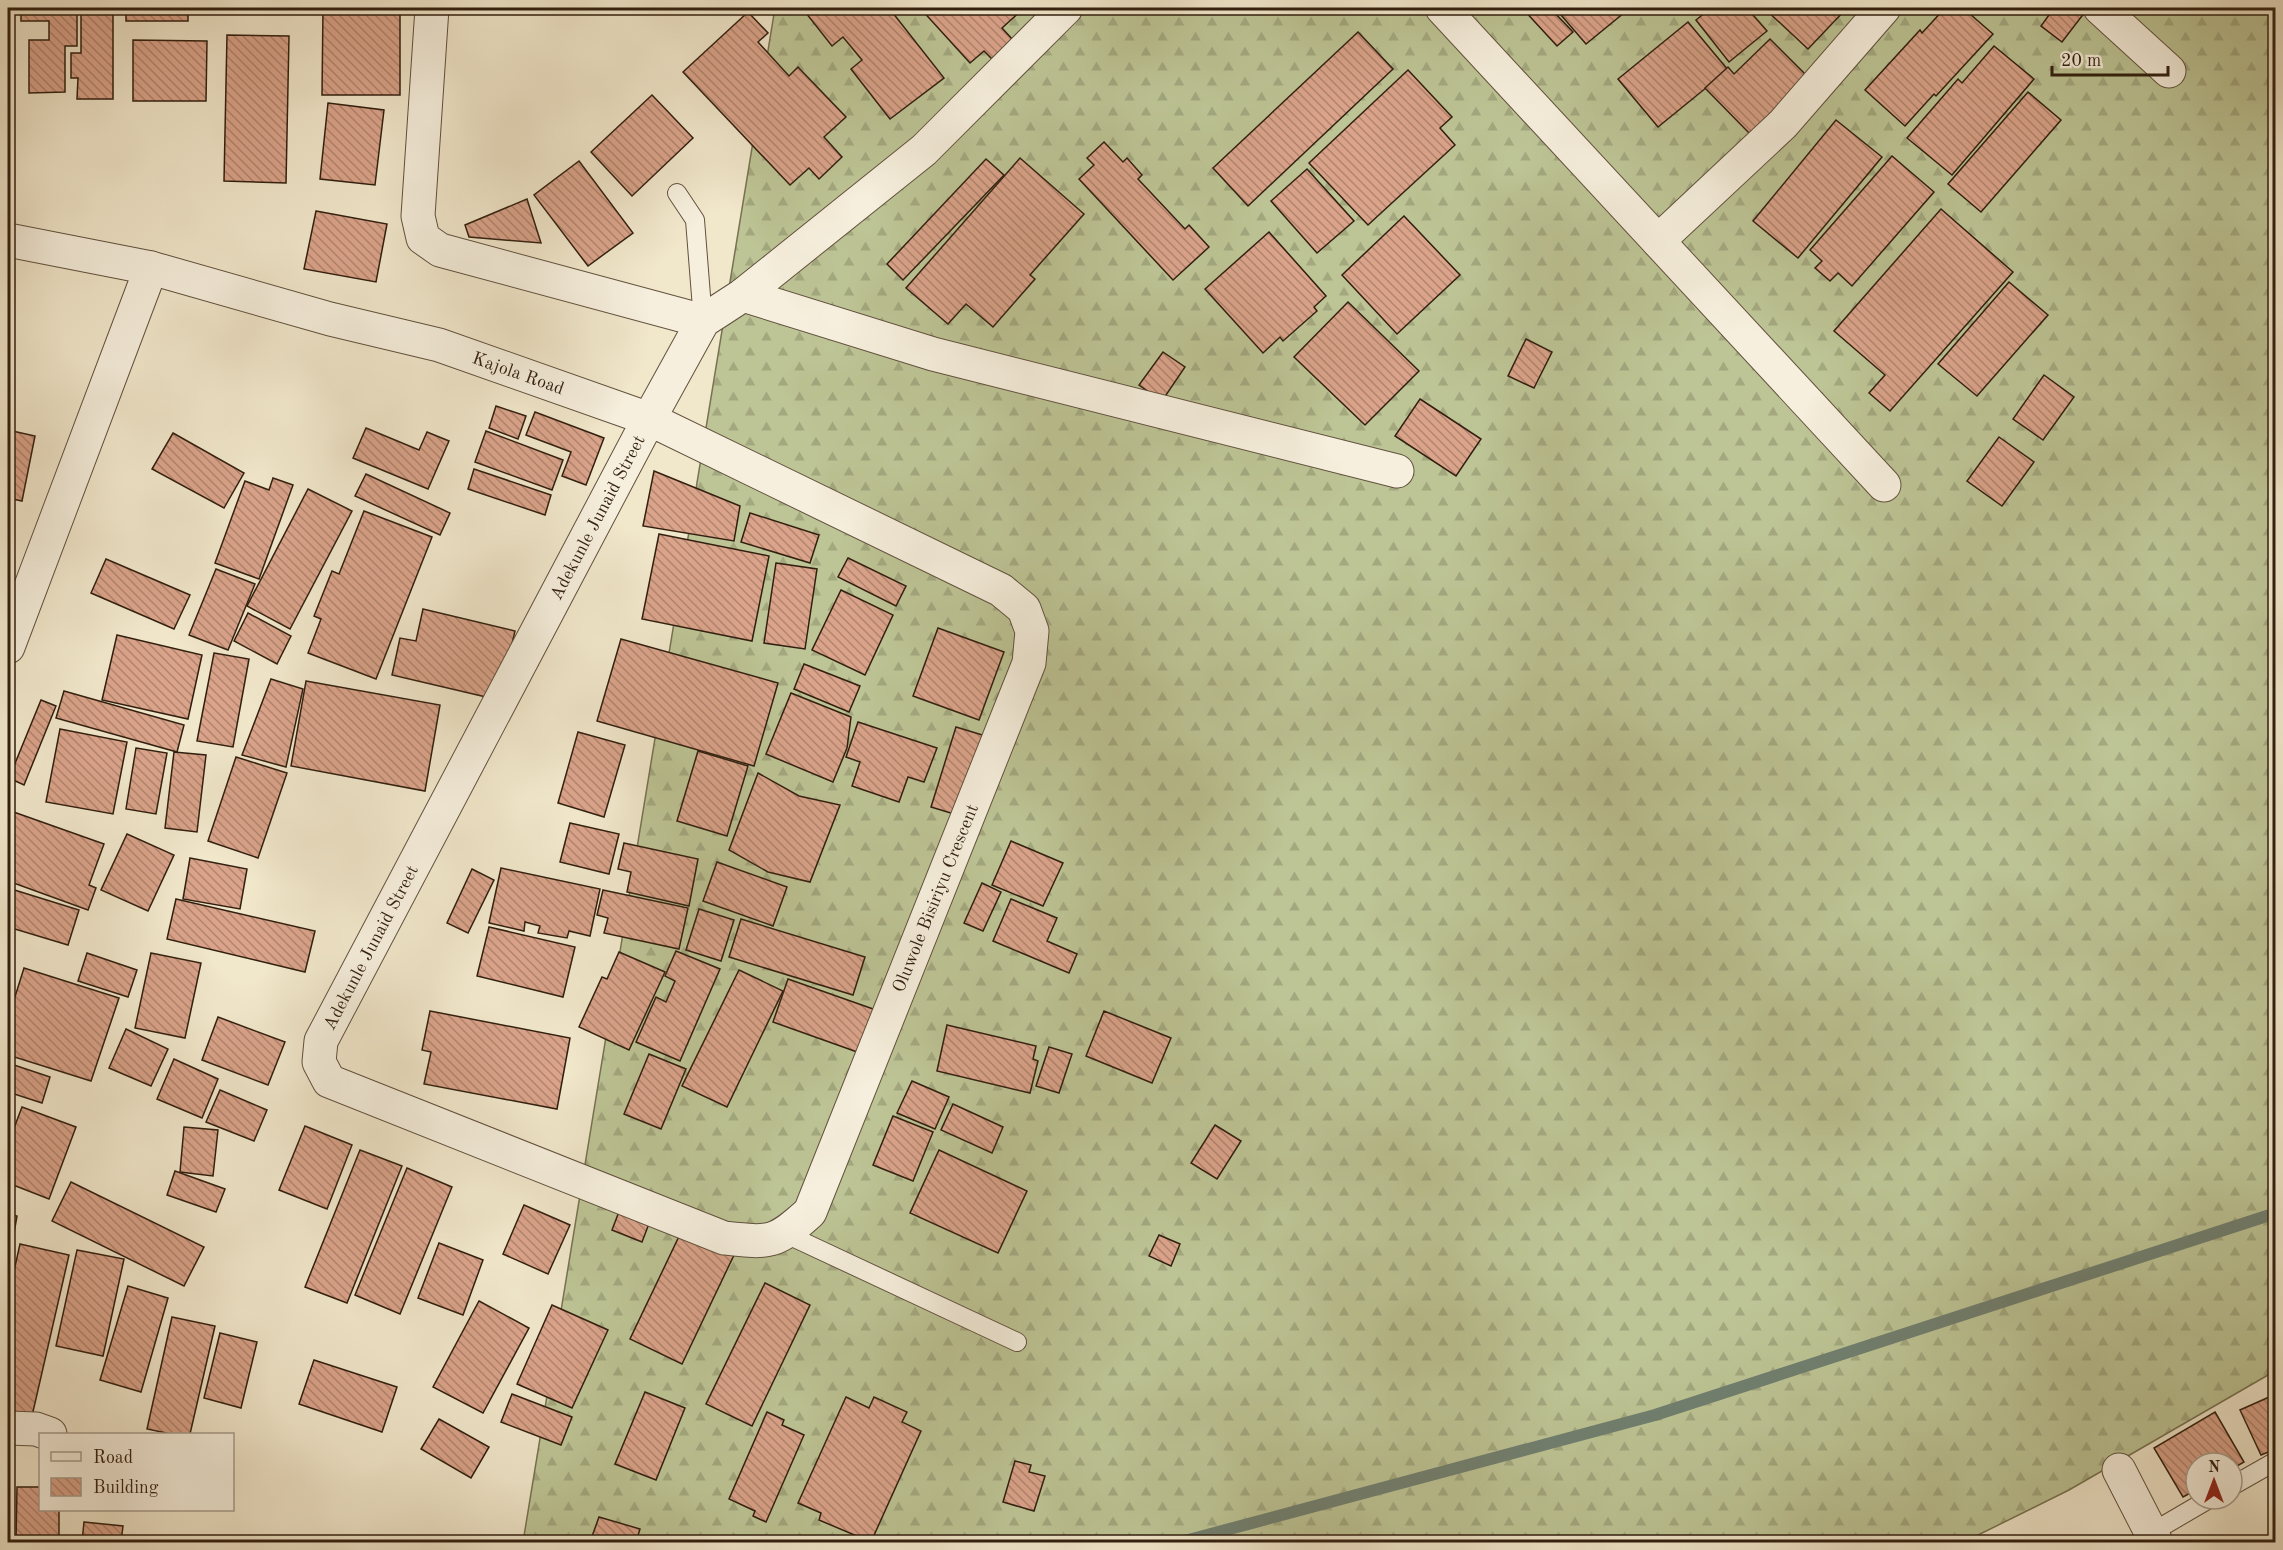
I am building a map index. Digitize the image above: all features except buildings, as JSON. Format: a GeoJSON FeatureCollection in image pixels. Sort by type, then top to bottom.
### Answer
{"type":"FeatureCollection","features":[{"type":"Feature","properties":{"kind":"street"},"geometry":{"type":"LineString","coordinates":[[432,8],[418,216],[423,238],[440,250],[703,321],[743,295],[924,150],[1066,8]]}},
{"type":"Feature","properties":{"kind":"street"},"geometry":{"type":"LineString","coordinates":[[1442,8],[1884,485]]}},
{"type":"Feature","properties":{"kind":"street"},"geometry":{"type":"LineString","coordinates":[[1658,241],[1783,124],[1884,8]]}},
{"type":"Feature","properties":{"kind":"street"},"geometry":{"type":"LineString","coordinates":[[2100,8],[2169,70]]}},
{"type":"Feature","properties":{"kind":"street","name":"Kajola Road"},"geometry":{"type":"LineString","coordinates":[[8,240],[151,268],[330,319],[439,345],[649,419],[1001,590]]}},
{"type":"Feature","properties":{"kind":"street"},"geometry":{"type":"LineString","coordinates":[[8,646],[151,268]]}},
{"type":"Feature","properties":{"kind":"street"},"geometry":{"type":"LineString","coordinates":[[743,295],[933,354],[1397,471]]}},
{"type":"Feature","properties":{"kind":"street","name":"Adekunle Junaid Street"},"geometry":{"type":"LineString","coordinates":[[703,321],[330,1022],[321,1041],[319,1062],[329,1081],[724,1238],[761,1242],[786,1234],[810,1212]]}},
{"type":"Feature","properties":{"kind":"street","name":"Oluwole Bisiriyu Crescent"},"geometry":{"type":"LineString","coordinates":[[810,1212],[1029,663],[1032,631],[1024,609],[1001,590]]}},
{"type":"Feature","properties":{"kind":"street"},"geometry":{"type":"LineString","coordinates":[[8,1428],[36,1429],[47,1433]]}},
{"type":"Feature","properties":{"kind":"street"},"geometry":{"type":"LineString","coordinates":[[2119,1470],[2153,1538]]}},
{"type":"Feature","properties":{"kind":"lane"},"geometry":{"type":"LineString","coordinates":[[677,193],[695,220],[703,321]]}},
{"type":"Feature","properties":{"kind":"lane"},"geometry":{"type":"LineString","coordinates":[[786,1234],[1017,1342]]}},
{"type":"Feature","properties":{"kind":"lane"},"geometry":{"type":"LineString","coordinates":[[2244,1479],[2276,1461]]}},
{"type":"Feature","properties":{"kind":"lane"},"geometry":{"type":"LineString","coordinates":[[2153,1538],[2192,1511]]}},
{"type":"Feature","properties":{"kind":"green space"},"geometry":{"type":"Polygon","coordinates":[[[775,8],[2275,8],[2275,1371],[2069,1490],[1964,1542],[523,1542],[775,8]]]}},
{"type":"Feature","properties":{"kind":"waterway"},"geometry":{"type":"LineString","coordinates":[[1181,1542],[1655,1415],[2276,1213]]}}]}
